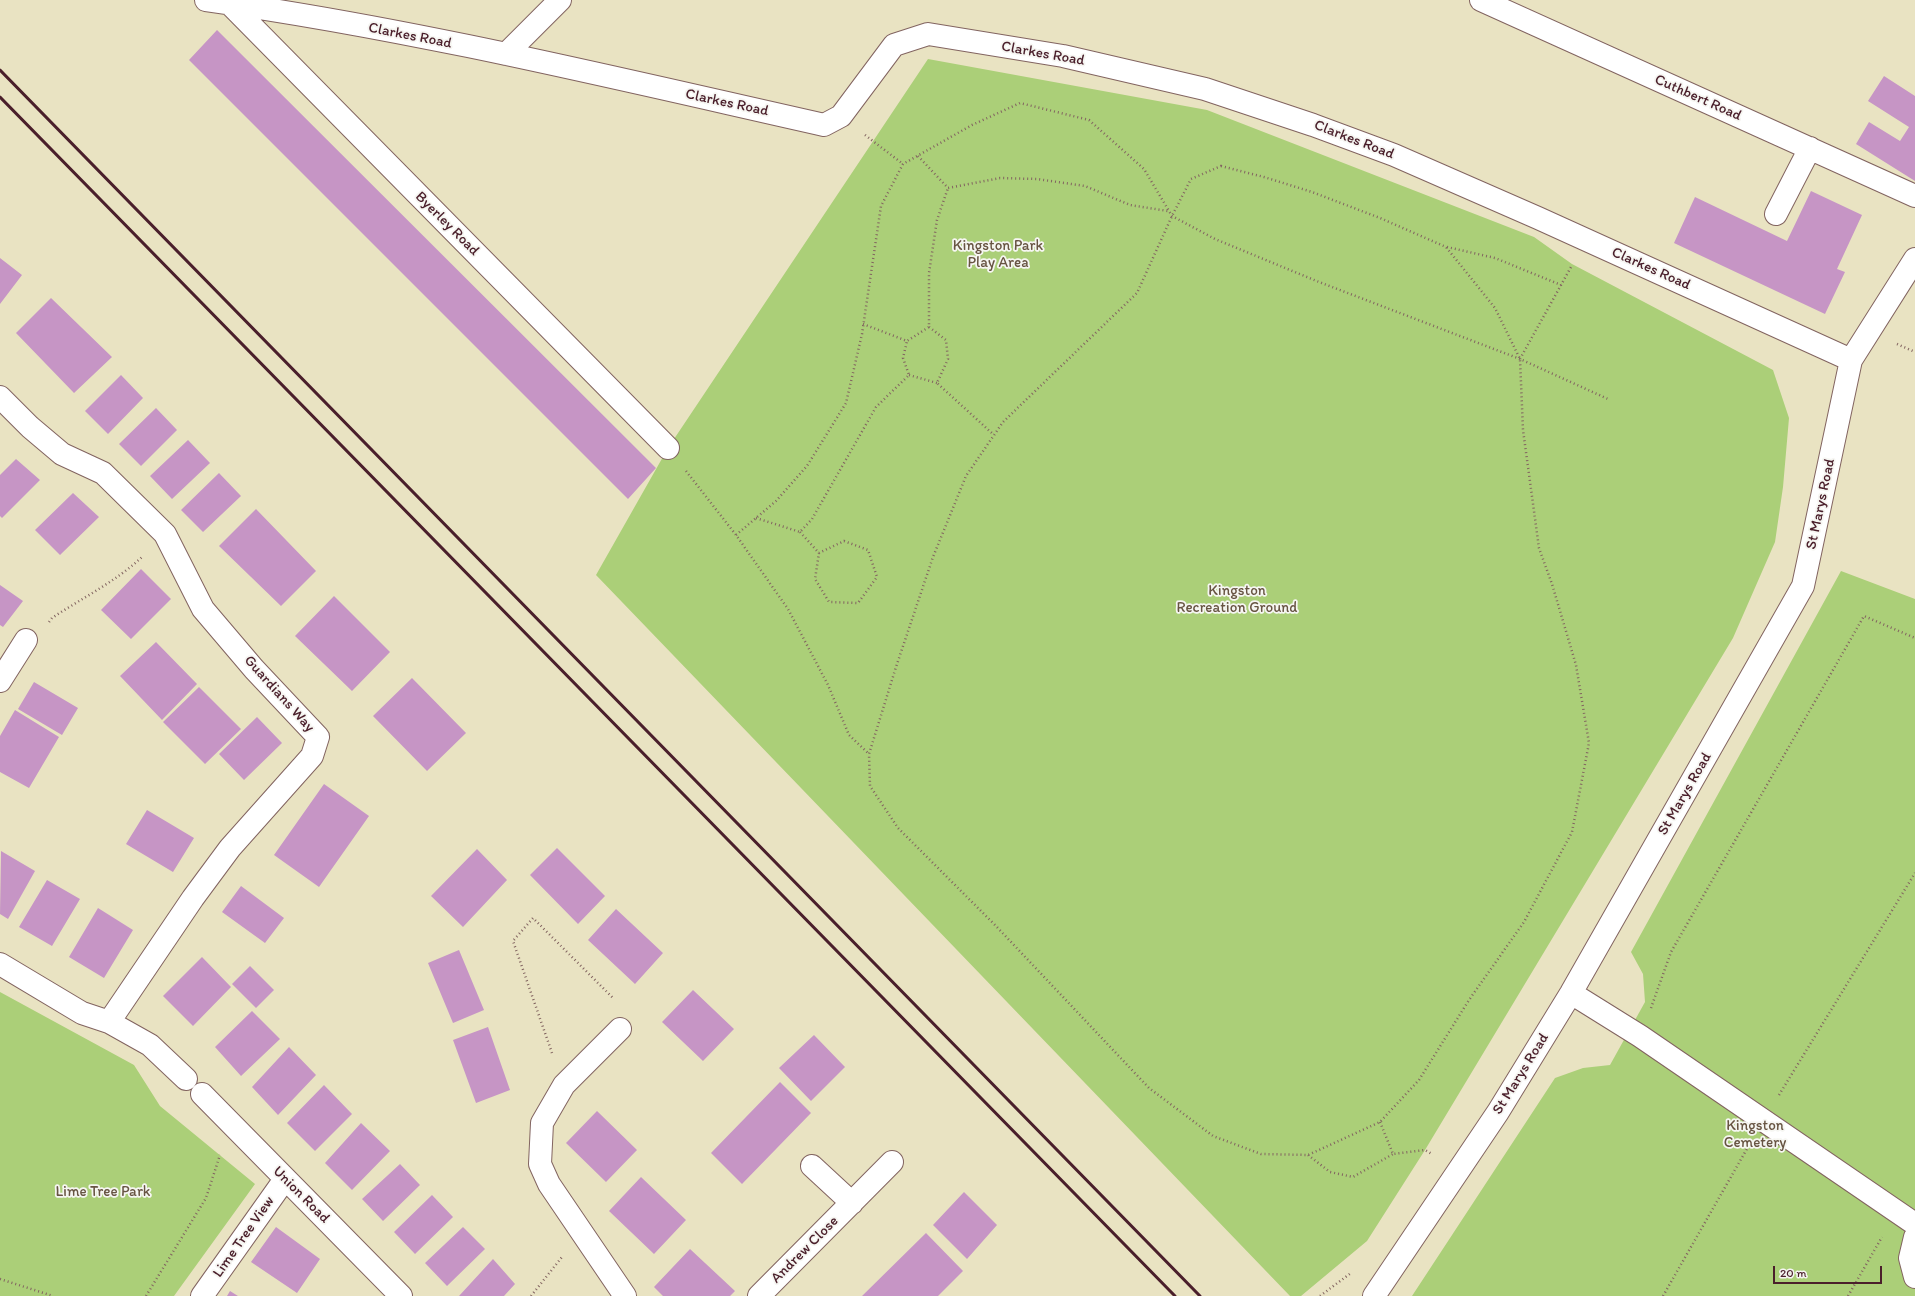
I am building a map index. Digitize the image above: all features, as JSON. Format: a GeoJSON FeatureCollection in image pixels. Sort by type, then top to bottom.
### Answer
{"type":"FeatureCollection","features":[{"type":"Feature","properties":{"kind":"street","name":"Clarkes Road"},"geometry":{"type":"LineString","coordinates":[[206,0],[228,2],[506,54],[824,125],[841,116],[894,45],[928,34],[1062,56],[1205,89],[1313,125],[1394,155],[1851,360]]}},
{"type":"Feature","properties":{"kind":"street"},"geometry":{"type":"LineString","coordinates":[[506,54],[560,0]]}},
{"type":"Feature","properties":{"kind":"street","name":"Cuthbert Road"},"geometry":{"type":"LineString","coordinates":[[1481,0],[1915,196]]}},
{"type":"Feature","properties":{"kind":"street","name":"Byerley Road"},"geometry":{"type":"LineString","coordinates":[[228,2],[668,448]]}},
{"type":"Feature","properties":{"kind":"street"},"geometry":{"type":"LineString","coordinates":[[1776,214],[1810,148]]}},
{"type":"Feature","properties":{"kind":"street","name":"St Marys Road"},"geometry":{"type":"LineString","coordinates":[[1374,1296],[1498,1112],[1571,993],[1803,586],[1851,360],[1915,259]]}},
{"type":"Feature","properties":{"kind":"street","name":"Guardians Way"},"geometry":{"type":"LineString","coordinates":[[0,397],[30,427],[62,454],[103,473],[165,534],[203,609],[254,669],[318,737],[312,756],[230,848],[193,898],[109,1022]]}},
{"type":"Feature","properties":{"kind":"street"},"geometry":{"type":"LineString","coordinates":[[0,681],[26,640]]}},
{"type":"Feature","properties":{"kind":"street"},"geometry":{"type":"LineString","coordinates":[[0,964],[82,1013],[109,1022],[150,1045],[186,1078]]}},
{"type":"Feature","properties":{"kind":"street"},"geometry":{"type":"LineString","coordinates":[[1571,993],[1640,1036],[1915,1224]]}},
{"type":"Feature","properties":{"kind":"street"},"geometry":{"type":"LineString","coordinates":[[620,1029],[564,1085],[542,1123],[540,1164],[549,1184],[625,1296]]}},
{"type":"Feature","properties":{"kind":"street","name":"Union Road"},"geometry":{"type":"LineString","coordinates":[[202,1094],[401,1296]]}},
{"type":"Feature","properties":{"kind":"street","name":"Andrew Close"},"geometry":{"type":"LineString","coordinates":[[759,1296],[892,1162]]}},
{"type":"Feature","properties":{"kind":"street","name":"Andrew Close"},"geometry":{"type":"LineString","coordinates":[[812,1166],[852,1203]]}},
{"type":"Feature","properties":{"kind":"street","name":"Lime Tree View"},"geometry":{"type":"LineString","coordinates":[[202,1296],[285,1179]]}},
{"type":"Feature","properties":{"kind":"street"},"geometry":{"type":"LineString","coordinates":[[1915,1237],[1910,1258],[1915,1277]]}},
{"type":"Feature","properties":{"kind":"path"},"geometry":{"type":"LineString","coordinates":[[736,535],[776,501],[807,466],[846,404],[863,324],[881,206],[903,164],[972,125],[1020,104],[1089,120],[1144,169],[1172,216],[1215,239],[1312,279],[1520,359],[1608,399]]}},
{"type":"Feature","properties":{"kind":"path"},"geometry":{"type":"LineString","coordinates":[[841,116],[903,164]]}},
{"type":"Feature","properties":{"kind":"path"},"geometry":{"type":"LineString","coordinates":[[918,156],[948,188]]}},
{"type":"Feature","properties":{"kind":"path"},"geometry":{"type":"LineString","coordinates":[[1446,247],[1495,308],[1520,359],[1523,430],[1539,548],[1552,584],[1576,665],[1590,743],[1572,832],[1524,922],[1469,1000],[1419,1080],[1380,1122],[1308,1155],[1261,1154],[1213,1136],[1149,1088],[1001,931],[898,828],[870,786],[869,754],[933,557],[966,476],[1003,422],[1137,293],[1172,216],[1191,179],[1221,166],[1264,177],[1312,192],[1380,218],[1446,247],[1495,258],[1562,285]]}},
{"type":"Feature","properties":{"kind":"path"},"geometry":{"type":"LineString","coordinates":[[948,188],[1000,178],[1037,179],[1085,186],[1130,205],[1169,211]]}},
{"type":"Feature","properties":{"kind":"path"},"geometry":{"type":"LineString","coordinates":[[929,327],[929,273],[937,220],[948,188]]}},
{"type":"Feature","properties":{"kind":"path"},"geometry":{"type":"LineString","coordinates":[[1520,359],[1562,285],[1584,239]]}},
{"type":"Feature","properties":{"kind":"path"},"geometry":{"type":"LineString","coordinates":[[863,324],[907,341]]}},
{"type":"Feature","properties":{"kind":"path"},"geometry":{"type":"LineString","coordinates":[[909,375],[903,358],[907,341],[929,327]]}},
{"type":"Feature","properties":{"kind":"path"},"geometry":{"type":"LineString","coordinates":[[929,327],[946,340],[948,359],[937,383]]}},
{"type":"Feature","properties":{"kind":"path"},"geometry":{"type":"LineString","coordinates":[[909,375],[937,383],[994,436]]}},
{"type":"Feature","properties":{"kind":"path"},"geometry":{"type":"LineString","coordinates":[[800,532],[812,519],[876,407],[909,375]]}},
{"type":"Feature","properties":{"kind":"path"},"geometry":{"type":"LineString","coordinates":[[668,448],[736,535],[788,609],[828,685],[849,735],[869,754]]}},
{"type":"Feature","properties":{"kind":"path"},"geometry":{"type":"LineString","coordinates":[[756,518],[800,532],[819,553]]}},
{"type":"Feature","properties":{"kind":"path"},"geometry":{"type":"LineString","coordinates":[[26,640],[36,639],[52,618],[130,568],[165,534]]}},
{"type":"Feature","properties":{"kind":"path"},"geometry":{"type":"LineString","coordinates":[[844,541],[868,550],[878,578],[858,602],[829,602],[815,579],[819,553],[844,541]]}},
{"type":"Feature","properties":{"kind":"path"},"geometry":{"type":"LineString","coordinates":[[1640,1036],[1671,952],[1864,616],[1915,638]]}},
{"type":"Feature","properties":{"kind":"path"},"geometry":{"type":"LineString","coordinates":[[1663,1296],[1763,1120],[1915,873]]}},
{"type":"Feature","properties":{"kind":"path"},"geometry":{"type":"LineString","coordinates":[[564,1085],[513,941],[533,918],[631,1017],[620,1029]]}},
{"type":"Feature","properties":{"kind":"path"},"geometry":{"type":"LineString","coordinates":[[146,1296],[206,1198],[230,1122]]}},
{"type":"Feature","properties":{"kind":"path"},"geometry":{"type":"LineString","coordinates":[[1380,1122],[1393,1154]]}},
{"type":"Feature","properties":{"kind":"path"},"geometry":{"type":"LineString","coordinates":[[1308,1155],[1330,1172],[1353,1176],[1393,1154],[1424,1150],[1438,1157]]}},
{"type":"Feature","properties":{"kind":"path"},"geometry":{"type":"LineString","coordinates":[[531,1296],[582,1233]]}},
{"type":"Feature","properties":{"kind":"path"},"geometry":{"type":"LineString","coordinates":[[1320,1296],[1354,1271]]}},
{"type":"Feature","properties":{"kind":"path"},"geometry":{"type":"LineString","coordinates":[[0,1278],[53,1296]]}},
{"type":"Feature","properties":{"kind":"green space","name":"Kingston Recreation Ground"},"geometry":{"type":"Polygon","coordinates":[[[928,59],[1207,110],[1534,237],[1572,264],[1773,370],[1789,418],[1783,487],[1775,542],[1733,638],[1425,1150],[1367,1241],[1301,1296],[1290,1296],[596,575],[668,448],[928,59]]]}},
{"type":"Feature","properties":{"kind":"green space","name":"Kingston Cemetery"},"geometry":{"type":"Polygon","coordinates":[[[1841,571],[1915,599],[1915,1296],[1412,1296],[1555,1078],[1583,1068],[1610,1065],[1645,1002],[1643,974],[1631,952],[1841,571]]]}},
{"type":"Feature","properties":{"kind":"green space","name":"Lime Tree Park"},"geometry":{"type":"Polygon","coordinates":[[[0,992],[134,1065],[160,1106],[255,1184],[174,1296],[0,1296],[0,992]]]}},
{"type":"Feature","properties":{"kind":"building"},"geometry":{"type":"Polygon","coordinates":[[[217,30],[656,468],[628,499],[189,60],[217,30]]]}},
{"type":"Feature","properties":{"kind":"building"},"geometry":{"type":"Polygon","coordinates":[[[1884,76],[1915,96],[1915,181],[1856,144],[1869,122],[1900,141],[1909,127],[1868,101],[1884,76]]]}},
{"type":"Feature","properties":{"kind":"building"},"geometry":{"type":"Polygon","coordinates":[[[1811,191],[1862,215],[1837,269],[1845,272],[1825,314],[1674,243],[1695,197],[1787,241],[1811,191]]]}},
{"type":"Feature","properties":{"kind":"building"},"geometry":{"type":"Polygon","coordinates":[[[0,258],[22,275],[0,304],[0,258]]]}},
{"type":"Feature","properties":{"kind":"building"},"geometry":{"type":"Polygon","coordinates":[[[51,298],[112,357],[74,393],[16,333],[51,298]]]}},
{"type":"Feature","properties":{"kind":"building"},"geometry":{"type":"Polygon","coordinates":[[[121,375],[143,398],[108,434],[85,411],[121,375]]]}},
{"type":"Feature","properties":{"kind":"building"},"geometry":{"type":"Polygon","coordinates":[[[156,408],[177,430],[141,466],[119,444],[156,408]]]}},
{"type":"Feature","properties":{"kind":"building"},"geometry":{"type":"Polygon","coordinates":[[[188,440],[210,463],[172,499],[150,476],[188,440]]]}},
{"type":"Feature","properties":{"kind":"building"},"geometry":{"type":"Polygon","coordinates":[[[16,459],[40,480],[2,518],[0,516],[0,475],[16,459]]]}},
{"type":"Feature","properties":{"kind":"building"},"geometry":{"type":"Polygon","coordinates":[[[219,473],[241,496],[203,532],[181,510],[219,473]]]}},
{"type":"Feature","properties":{"kind":"building"},"geometry":{"type":"Polygon","coordinates":[[[73,493],[99,517],[60,555],[35,530],[73,493]]]}},
{"type":"Feature","properties":{"kind":"building"},"geometry":{"type":"Polygon","coordinates":[[[256,509],[316,571],[281,606],[219,546],[256,509]]]}},
{"type":"Feature","properties":{"kind":"building"},"geometry":{"type":"Polygon","coordinates":[[[141,569],[171,599],[131,639],[101,610],[141,569]]]}},
{"type":"Feature","properties":{"kind":"building"},"geometry":{"type":"Polygon","coordinates":[[[0,585],[23,601],[3,627],[0,625],[0,585]]]}},
{"type":"Feature","properties":{"kind":"building"},"geometry":{"type":"Polygon","coordinates":[[[334,596],[390,652],[352,691],[295,636],[334,596]]]}},
{"type":"Feature","properties":{"kind":"building"},"geometry":{"type":"Polygon","coordinates":[[[156,642],[197,684],[162,720],[120,676],[156,642]]]}},
{"type":"Feature","properties":{"kind":"building"},"geometry":{"type":"Polygon","coordinates":[[[412,678],[466,733],[427,771],[373,716],[412,678]]]}},
{"type":"Feature","properties":{"kind":"building"},"geometry":{"type":"Polygon","coordinates":[[[34,682],[78,708],[62,735],[18,709],[34,682]]]}},
{"type":"Feature","properties":{"kind":"building"},"geometry":{"type":"Polygon","coordinates":[[[199,687],[241,729],[205,764],[163,722],[199,687]]]}},
{"type":"Feature","properties":{"kind":"building"},"geometry":{"type":"Polygon","coordinates":[[[15,710],[59,737],[29,788],[0,772],[0,736],[15,710]]]}},
{"type":"Feature","properties":{"kind":"building"},"geometry":{"type":"Polygon","coordinates":[[[257,717],[282,743],[244,780],[219,754],[257,717]]]}},
{"type":"Feature","properties":{"kind":"building"},"geometry":{"type":"Polygon","coordinates":[[[324,784],[369,816],[319,887],[274,855],[324,784]]]}},
{"type":"Feature","properties":{"kind":"building"},"geometry":{"type":"Polygon","coordinates":[[[147,810],[194,838],[173,872],[126,844],[147,810]]]}},
{"type":"Feature","properties":{"kind":"building"},"geometry":{"type":"Polygon","coordinates":[[[557,848],[605,896],[578,924],[530,875],[557,848]]]}},
{"type":"Feature","properties":{"kind":"building"},"geometry":{"type":"Polygon","coordinates":[[[477,849],[507,880],[463,927],[431,896],[477,849]]]}},
{"type":"Feature","properties":{"kind":"building"},"geometry":{"type":"Polygon","coordinates":[[[1,851],[35,871],[8,919],[0,914],[1,851]]]}},
{"type":"Feature","properties":{"kind":"building"},"geometry":{"type":"Polygon","coordinates":[[[47,880],[80,899],[52,946],[19,927],[47,880]]]}},
{"type":"Feature","properties":{"kind":"building"},"geometry":{"type":"Polygon","coordinates":[[[241,886],[284,918],[265,943],[222,912],[241,886]]]}},
{"type":"Feature","properties":{"kind":"building"},"geometry":{"type":"Polygon","coordinates":[[[98,908],[133,930],[104,978],[69,957],[98,908]]]}},
{"type":"Feature","properties":{"kind":"building"},"geometry":{"type":"Polygon","coordinates":[[[616,909],[663,953],[635,984],[588,940],[616,909]]]}},
{"type":"Feature","properties":{"kind":"building"},"geometry":{"type":"Polygon","coordinates":[[[459,950],[484,1010],[453,1023],[428,963],[459,950]]]}},
{"type":"Feature","properties":{"kind":"building"},"geometry":{"type":"Polygon","coordinates":[[[202,957],[231,987],[193,1026],[163,996],[202,957]]]}},
{"type":"Feature","properties":{"kind":"building"},"geometry":{"type":"Polygon","coordinates":[[[250,966],[274,990],[256,1008],[232,984],[250,966]]]}},
{"type":"Feature","properties":{"kind":"building"},"geometry":{"type":"Polygon","coordinates":[[[693,990],[734,1029],[703,1061],[662,1022],[693,990]]]}},
{"type":"Feature","properties":{"kind":"building"},"geometry":{"type":"Polygon","coordinates":[[[252,1011],[280,1039],[241,1076],[215,1047],[252,1011]]]}},
{"type":"Feature","properties":{"kind":"building"},"geometry":{"type":"Polygon","coordinates":[[[488,1027],[510,1090],[476,1103],[453,1040],[488,1027]]]}},
{"type":"Feature","properties":{"kind":"building"},"geometry":{"type":"Polygon","coordinates":[[[814,1035],[845,1067],[811,1101],[779,1068],[814,1035]]]}},
{"type":"Feature","properties":{"kind":"building"},"geometry":{"type":"Polygon","coordinates":[[[289,1047],[316,1075],[278,1115],[252,1087],[289,1047]]]}},
{"type":"Feature","properties":{"kind":"building"},"geometry":{"type":"Polygon","coordinates":[[[780,1082],[811,1113],[742,1184],[711,1153],[780,1082]]]}},
{"type":"Feature","properties":{"kind":"building"},"geometry":{"type":"Polygon","coordinates":[[[324,1085],[352,1114],[315,1151],[287,1123],[324,1085]]]}},
{"type":"Feature","properties":{"kind":"building"},"geometry":{"type":"Polygon","coordinates":[[[597,1111],[637,1150],[606,1182],[566,1143],[597,1111]]]}},
{"type":"Feature","properties":{"kind":"building"},"geometry":{"type":"Polygon","coordinates":[[[361,1123],[390,1151],[352,1190],[325,1163],[361,1123]]]}},
{"type":"Feature","properties":{"kind":"building"},"geometry":{"type":"Polygon","coordinates":[[[400,1164],[420,1185],[383,1221],[362,1199],[400,1164]]]}},
{"type":"Feature","properties":{"kind":"building"},"geometry":{"type":"Polygon","coordinates":[[[641,1177],[686,1220],[654,1254],[609,1211],[641,1177]]]}},
{"type":"Feature","properties":{"kind":"building"},"geometry":{"type":"Polygon","coordinates":[[[964,1192],[997,1225],[967,1259],[933,1225],[964,1192]]]}},
{"type":"Feature","properties":{"kind":"building"},"geometry":{"type":"Polygon","coordinates":[[[432,1195],[453,1217],[415,1254],[394,1232],[432,1195]]]}},
{"type":"Feature","properties":{"kind":"building"},"geometry":{"type":"Polygon","coordinates":[[[276,1227],[320,1259],[297,1293],[251,1262],[276,1227]]]}},
{"type":"Feature","properties":{"kind":"building"},"geometry":{"type":"Polygon","coordinates":[[[463,1227],[485,1249],[447,1286],[425,1263],[463,1227]]]}},
{"type":"Feature","properties":{"kind":"building"},"geometry":{"type":"Polygon","coordinates":[[[926,1233],[963,1271],[938,1296],[862,1296],[926,1233]]]}},
{"type":"Feature","properties":{"kind":"building"},"geometry":{"type":"Polygon","coordinates":[[[690,1249],[735,1291],[730,1296],[663,1296],[654,1287],[690,1249]]]}},
{"type":"Feature","properties":{"kind":"building"},"geometry":{"type":"Polygon","coordinates":[[[493,1259],[515,1284],[504,1296],[459,1296],[493,1259]]]}},
{"type":"Feature","properties":{"kind":"building"},"geometry":{"type":"Polygon","coordinates":[[[230,1291],[238,1296],[227,1296],[230,1291]]]}},
{"type":"Feature","properties":{"kind":"railway"},"geometry":{"type":"LineString","coordinates":[[0,70],[1200,1296]]}},
{"type":"Feature","properties":{"kind":"railway"},"geometry":{"type":"LineString","coordinates":[[0,97],[1175,1296]]}},
{"type":"Feature","properties":{"kind":"park label","name":"Kingston Park Play Area"},"geometry":{"type":"Point","coordinates":[998,254]}}]}
